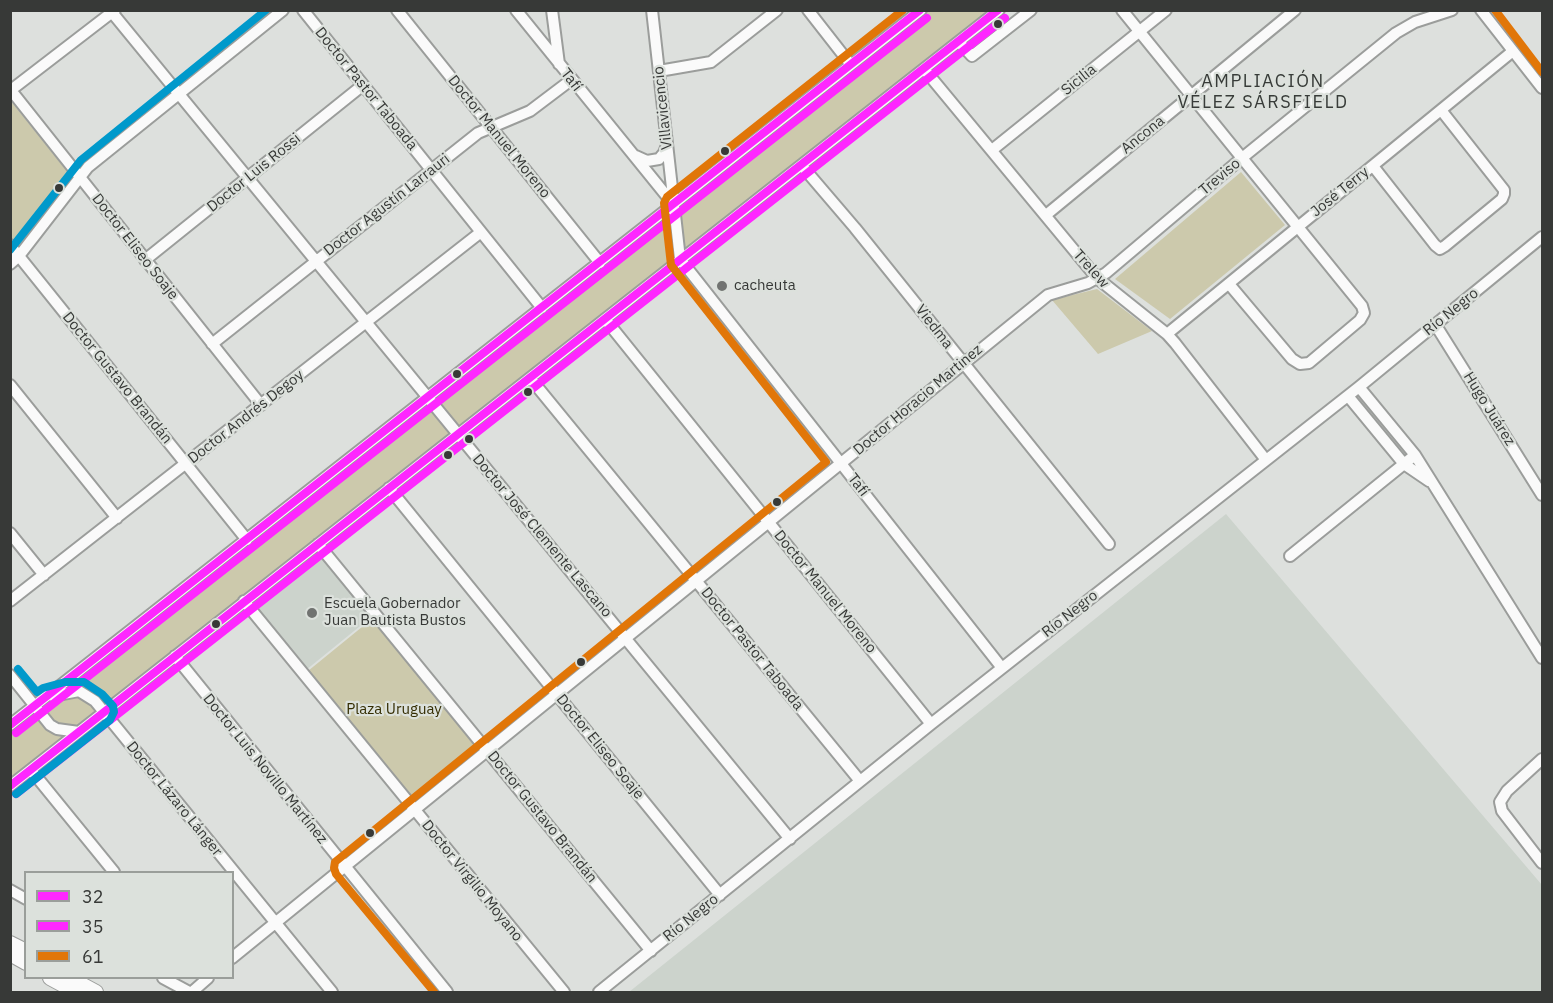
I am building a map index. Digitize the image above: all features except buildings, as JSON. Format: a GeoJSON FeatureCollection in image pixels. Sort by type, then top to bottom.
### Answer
{"type":"FeatureCollection","features":[{"type":"Feature","properties":{"kind":"main road"},"geometry":{"type":"LineString","coordinates":[[10,942],[24,950]]}},
{"type":"Feature","properties":{"kind":"main road"},"geometry":{"type":"LineString","coordinates":[[10,954],[24,962]]}},
{"type":"Feature","properties":{"kind":"main road"},"geometry":{"type":"LineString","coordinates":[[52,979],[76,993]]}},
{"type":"Feature","properties":{"kind":"main road"},"geometry":{"type":"LineString","coordinates":[[72,979],[96,993]]}},
{"type":"Feature","properties":{"kind":"street"},"geometry":{"type":"LineString","coordinates":[[15,260],[79,176],[283,10]]}},
{"type":"Feature","properties":{"kind":"street","name":"Doctor Pastor Taboada"},"geometry":{"type":"LineString","coordinates":[[303,10],[542,308]]}},
{"type":"Feature","properties":{"kind":"street","name":"Doctor Manuel Moreno"},"geometry":{"type":"LineString","coordinates":[[398,10],[600,262]]}},
{"type":"Feature","properties":{"kind":"street","name":"Tafí"},"geometry":{"type":"LineString","coordinates":[[516,10],[674,205]]}},
{"type":"Feature","properties":{"kind":"street"},"geometry":{"type":"LineString","coordinates":[[552,10],[559,65]]}},
{"type":"Feature","properties":{"kind":"street","name":"Villavicencio"},"geometry":{"type":"LineString","coordinates":[[652,10],[674,205]]}},
{"type":"Feature","properties":{"kind":"street"},"geometry":{"type":"LineString","coordinates":[[659,70],[711,62],[777,10]]}},
{"type":"Feature","properties":{"kind":"street"},"geometry":{"type":"LineString","coordinates":[[808,10],[852,65]]}},
{"type":"Feature","properties":{"kind":"street"},"geometry":{"type":"LineString","coordinates":[[10,725],[921,10]]}},
{"type":"Feature","properties":{"kind":"street"},"geometry":{"type":"LineString","coordinates":[[10,786],[999,10]]}},
{"type":"Feature","properties":{"kind":"street"},"geometry":{"type":"LineString","coordinates":[[959,42],[972,56],[1031,10]]}},
{"type":"Feature","properties":{"kind":"street"},"geometry":{"type":"LineString","coordinates":[[1122,10],[1362,306],[1364,312],[1360,320],[1309,363],[1300,364],[1292,360],[1229,284]]}},
{"type":"Feature","properties":{"kind":"street","name":"Sicilia"},"geometry":{"type":"LineString","coordinates":[[992,150],[1166,10]]}},
{"type":"Feature","properties":{"kind":"street","name":"Ancona"},"geometry":{"type":"LineString","coordinates":[[1046,215],[1295,10]]}},
{"type":"Feature","properties":{"kind":"street","name":"Treviso"},"geometry":{"type":"LineString","coordinates":[[988,342],[1048,295],[1106,273],[1242,158],[1396,33],[1415,22],[1452,10]]}},
{"type":"Feature","properties":{"kind":"street"},"geometry":{"type":"LineString","coordinates":[[1481,10],[1542,88]]}},
{"type":"Feature","properties":{"kind":"street"},"geometry":{"type":"LineString","coordinates":[[11,90],[112,11]]}},
{"type":"Feature","properties":{"kind":"street","name":"Doctor José Clemente Lascano"},"geometry":{"type":"LineString","coordinates":[[112,11],[315,262],[790,839]]}},
{"type":"Feature","properties":{"kind":"street","name":"José Terry"},"geometry":{"type":"LineString","coordinates":[[1167,333],[1513,51]]}},
{"type":"Feature","properties":{"kind":"street","name":"Trelew"},"geometry":{"type":"LineString","coordinates":[[924,69],[1097,278],[1167,333],[1266,460]]}},
{"type":"Feature","properties":{"kind":"street","name":"Doctor Agustín Larrauri"},"geometry":{"type":"LineString","coordinates":[[212,344],[478,134],[530,111],[571,80]]}},
{"type":"Feature","properties":{"kind":"street","name":"Doctor Luis Rossi"},"geometry":{"type":"LineString","coordinates":[[145,260],[363,85]]}},
{"type":"Feature","properties":{"kind":"street","name":"Doctor Eliseo Soaje"},"geometry":{"type":"LineString","coordinates":[[11,90],[261,405]]}},
{"type":"Feature","properties":{"kind":"street"},"geometry":{"type":"LineString","coordinates":[[1372,166],[1440,249],[1502,200],[1503,190],[1441,110]]}},
{"type":"Feature","properties":{"kind":"street"},"geometry":{"type":"LineString","coordinates":[[633,155],[652,161],[659,159],[667,144]]}},
{"type":"Feature","properties":{"kind":"street","name":"Viedma"},"geometry":{"type":"LineString","coordinates":[[802,166],[855,228],[1110,544]]}},
{"type":"Feature","properties":{"kind":"street"},"geometry":{"type":"LineString","coordinates":[[674,205],[680,259]]}},
{"type":"Feature","properties":{"kind":"street","name":"Doctor Andrés Degoy"},"geometry":{"type":"LineString","coordinates":[[10,601],[481,232]]}},
{"type":"Feature","properties":{"kind":"street","name":"Río Negro"},"geometry":{"type":"LineString","coordinates":[[599,993],[931,724],[1348,396],[1542,237]]}},
{"type":"Feature","properties":{"kind":"street","name":"Doctor Gustavo Brandán"},"geometry":{"type":"LineString","coordinates":[[10,245],[15,260],[247,540]]}},
{"type":"Feature","properties":{"kind":"street","name":"Tafí"},"geometry":{"type":"LineString","coordinates":[[680,259],[1002,668]]}},
{"type":"Feature","properties":{"kind":"street","name":"Doctor Manuel Moreno"},"geometry":{"type":"LineString","coordinates":[[605,319],[931,724]]}},
{"type":"Feature","properties":{"kind":"street","name":"Hugo Juárez"},"geometry":{"type":"LineString","coordinates":[[1435,324],[1542,495]]}},
{"type":"Feature","properties":{"kind":"street","name":"Doctor Horacio Martinez"},"geometry":{"type":"LineString","coordinates":[[234,956],[988,342]]}},
{"type":"Feature","properties":{"kind":"street","name":"Doctor Pastor Taboada"},"geometry":{"type":"LineString","coordinates":[[530,378],[861,782]]}},
{"type":"Feature","properties":{"kind":"street"},"geometry":{"type":"LineString","coordinates":[[10,385],[117,518]]}},
{"type":"Feature","properties":{"kind":"street"},"geometry":{"type":"LineString","coordinates":[[1359,387],[1415,454],[1542,658]]}},
{"type":"Feature","properties":{"kind":"street"},"geometry":{"type":"LineString","coordinates":[[1348,396],[1404,464],[1431,483]]}},
{"type":"Feature","properties":{"kind":"street"},"geometry":{"type":"LineString","coordinates":[[1290,556],[1415,454]]}},
{"type":"Feature","properties":{"kind":"street","name":"Doctor Eliseo Soaje"},"geometry":{"type":"LineString","coordinates":[[389,488],[720,895]]}},
{"type":"Feature","properties":{"kind":"street"},"geometry":{"type":"LineString","coordinates":[[10,533],[44,575]]}},
{"type":"Feature","properties":{"kind":"street","name":"Doctor Gustavo Brandán"},"geometry":{"type":"LineString","coordinates":[[318,544],[651,951]]}},
{"type":"Feature","properties":{"kind":"street","name":"Doctor Virgilio Moyano"},"geometry":{"type":"LineString","coordinates":[[244,602],[564,993]]}},
{"type":"Feature","properties":{"kind":"street","name":"Doctor Luis Novillo Martínez"},"geometry":{"type":"LineString","coordinates":[[175,656],[447,993]]}},
{"type":"Feature","properties":{"kind":"street"},"geometry":{"type":"LineString","coordinates":[[10,675],[53,727],[79,732]]}},
{"type":"Feature","properties":{"kind":"street","name":"Doctor Lázaro Lánger"},"geometry":{"type":"LineString","coordinates":[[47,698],[79,691],[95,700],[232,871]]}},
{"type":"Feature","properties":{"kind":"street"},"geometry":{"type":"LineString","coordinates":[[1542,759],[1502,796],[1500,802],[1502,811],[1542,863]]}},
{"type":"Feature","properties":{"kind":"street"},"geometry":{"type":"LineString","coordinates":[[31,770],[112,871]]}},
{"type":"Feature","properties":{"kind":"street","name":"Doctor Lázaro Lánger"},"geometry":{"type":"LineString","coordinates":[[234,874],[332,993]]}},
{"type":"Feature","properties":{"kind":"street"},"geometry":{"type":"LineString","coordinates":[[10,890],[24,898]]}},
{"type":"Feature","properties":{"kind":"street"},"geometry":{"type":"LineString","coordinates":[[165,979],[191,993],[203,979]]}},
{"type":"Feature","properties":{"kind":"shaded area"},"geometry":{"type":"Polygon","coordinates":[[[1226,514],[1542,885],[1542,992],[629,992],[1226,514]]]}},
{"type":"Feature","properties":{"kind":"shaded area","name":"Escuela Gobernador Juan Bautista Bustos"},"geometry":{"type":"Polygon","coordinates":[[[319,555],[370,618],[306,670],[254,607],[319,555]]]}},
{"type":"Feature","properties":{"kind":"green space"},"geometry":{"type":"Polygon","coordinates":[[[921,11],[999,11],[11,786],[11,725],[921,11]]]}},
{"type":"Feature","properties":{"kind":"green space"},"geometry":{"type":"Polygon","coordinates":[[[10,100],[71,176],[17,245],[10,237],[10,100]]]}},
{"type":"Feature","properties":{"kind":"green space"},"geometry":{"type":"Polygon","coordinates":[[[1241,172],[1285,225],[1170,319],[1115,279],[1241,172]]]}},
{"type":"Feature","properties":{"kind":"green space"},"geometry":{"type":"Polygon","coordinates":[[[1097,289],[1152,331],[1098,354],[1052,300],[1097,289]]]}},
{"type":"Feature","properties":{"kind":"green space","name":"Plaza Uruguay"},"geometry":{"type":"Polygon","coordinates":[[[373,618],[480,750],[414,802],[308,671],[373,618]]]}},
{"type":"Feature","properties":{"kind":"transit line"},"geometry":{"type":"LineString","coordinates":[[10,250],[81,160],[266,10]]}},
{"type":"Feature","properties":{"kind":"transit line","name":"61"},"geometry":{"type":"LineString","coordinates":[[434,992],[336,874],[335,862],[826,462],[671,265],[664,203],[667,197],[903,10]]}},
{"type":"Feature","properties":{"kind":"transit line","name":"32"},"geometry":{"type":"LineString","coordinates":[[10,725],[920,10]]}},
{"type":"Feature","properties":{"kind":"transit line","name":"32"},"geometry":{"type":"LineString","coordinates":[[10,786],[998,10]]}},
{"type":"Feature","properties":{"kind":"transit line","name":"61"},"geometry":{"type":"LineString","coordinates":[[1495,10],[1542,72]]}},
{"type":"Feature","properties":{"kind":"transit line","name":"35"},"geometry":{"type":"LineString","coordinates":[[16,733],[927,18]]}},
{"type":"Feature","properties":{"kind":"transit line","name":"35"},"geometry":{"type":"LineString","coordinates":[[16,794],[1005,18]]}},
{"type":"Feature","properties":{"kind":"transit line"},"geometry":{"type":"LineString","coordinates":[[16,794],[110,720],[114,712],[113,706],[102,694],[84,682],[65,682],[37,692],[18,669]]}},
{"type":"Feature","properties":{"kind":"place","name":"cacheuta"},"geometry":{"type":"Point","coordinates":[722,286]}},
{"type":"Feature","properties":{"kind":"place","name":"Escuela Gobernador Juan Bautista Bustos"},"geometry":{"type":"Point","coordinates":[312,613]}},
{"type":"Feature","properties":{"kind":"district","name":"AMPLIACIÓN VÉLEZ SÁRSFIELD"},"geometry":{"type":"Point","coordinates":[1263,92]}}]}
